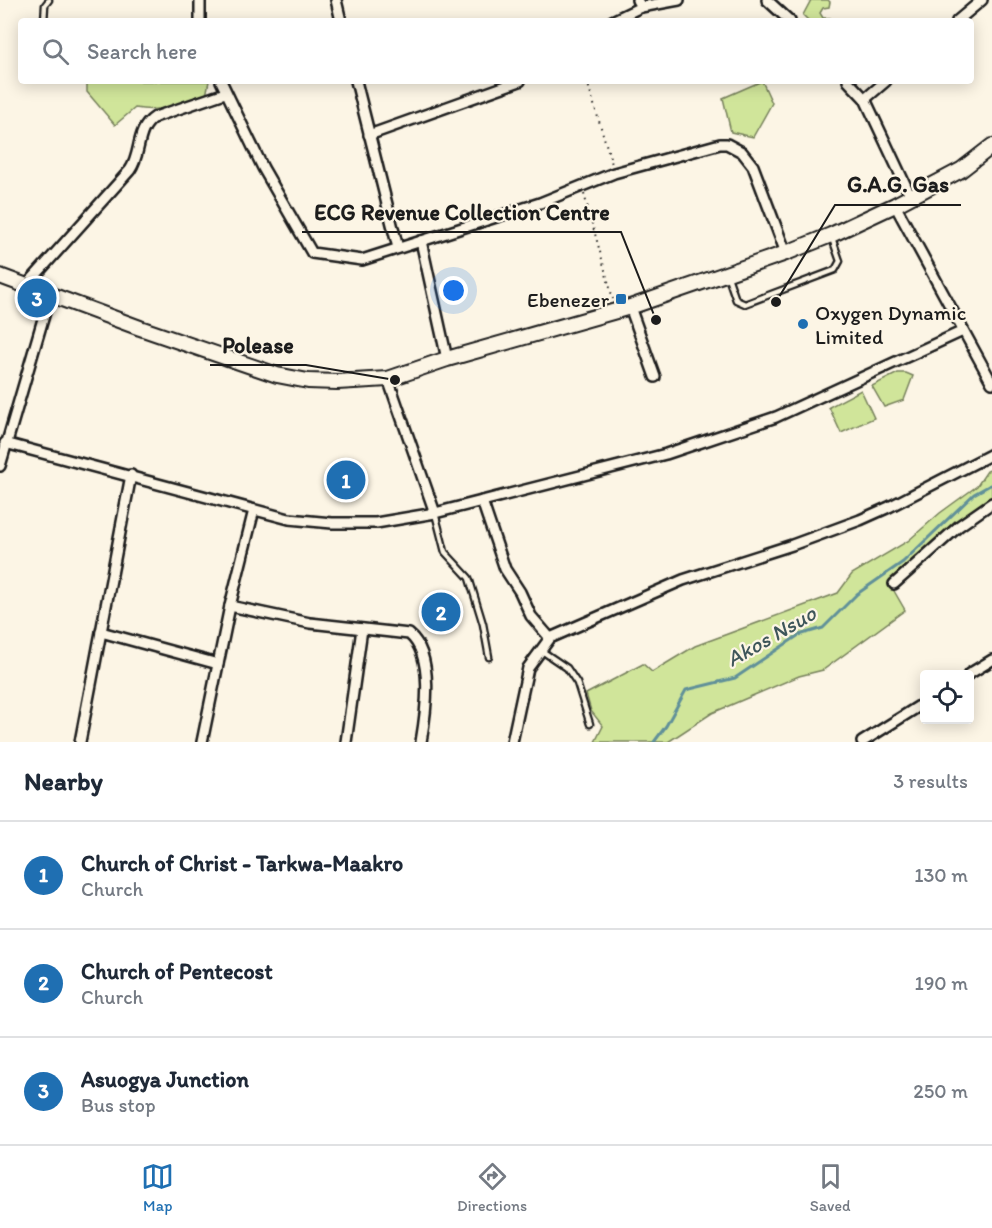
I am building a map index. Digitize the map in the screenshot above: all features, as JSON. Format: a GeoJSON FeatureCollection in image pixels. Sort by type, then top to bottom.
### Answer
{"type":"FeatureCollection","features":[{"type":"Feature","properties":{"kind":"street"},"geometry":{"type":"LineString","coordinates":[[200,0],[200,18]]}},
{"type":"Feature","properties":{"kind":"street"},"geometry":{"type":"LineString","coordinates":[[336,0],[340,18]]}},
{"type":"Feature","properties":{"kind":"street"},"geometry":{"type":"LineString","coordinates":[[617,18],[639,4],[679,0]]}},
{"type":"Feature","properties":{"kind":"street"},"geometry":{"type":"LineString","coordinates":[[767,0],[787,18]]}},
{"type":"Feature","properties":{"kind":"street"},"geometry":{"type":"LineString","coordinates":[[961,18],[982,0]]}},
{"type":"Feature","properties":{"kind":"street"},"geometry":{"type":"LineString","coordinates":[[222,84],[263,168],[312,252],[362,260],[540,203],[615,173],[720,144],[734,148],[748,158],[753,166],[786,253]]}},
{"type":"Feature","properties":{"kind":"street"},"geometry":{"type":"LineString","coordinates":[[357,84],[398,248]]}},
{"type":"Feature","properties":{"kind":"street"},"geometry":{"type":"LineString","coordinates":[[369,135],[512,84]]}},
{"type":"Feature","properties":{"kind":"street"},"geometry":{"type":"LineString","coordinates":[[851,84],[864,99],[911,196]]}},
{"type":"Feature","properties":{"kind":"street"},"geometry":{"type":"LineString","coordinates":[[864,99],[882,84]]}},
{"type":"Feature","properties":{"kind":"street"},"geometry":{"type":"LineString","coordinates":[[26,286],[135,163],[142,129],[148,122],[155,117],[225,93]]}},
{"type":"Feature","properties":{"kind":"street"},"geometry":{"type":"LineString","coordinates":[[0,276],[140,328],[278,375],[308,381],[387,379],[447,359],[630,307],[786,253],[895,205],[967,165],[992,146]]}},
{"type":"Feature","properties":{"kind":"street"},"geometry":{"type":"LineString","coordinates":[[895,205],[992,383]]}},
{"type":"Feature","properties":{"kind":"street"},"geometry":{"type":"LineString","coordinates":[[421,241],[447,359]]}},
{"type":"Feature","properties":{"kind":"street"},"geometry":{"type":"LineString","coordinates":[[0,466],[50,295]]}},
{"type":"Feature","properties":{"kind":"street"},"geometry":{"type":"LineString","coordinates":[[630,307],[655,377]]}},
{"type":"Feature","properties":{"kind":"street"},"geometry":{"type":"LineString","coordinates":[[5,443],[289,519],[332,523],[376,523],[435,513],[666,454],[776,417],[963,331]]}},
{"type":"Feature","properties":{"kind":"street"},"geometry":{"type":"LineString","coordinates":[[387,379],[435,513]]}},
{"type":"Feature","properties":{"kind":"street"},"geometry":{"type":"LineString","coordinates":[[512,742],[528,668],[550,638],[683,580],[792,545],[860,520],[992,454]]}},
{"type":"Feature","properties":{"kind":"street"},"geometry":{"type":"LineString","coordinates":[[80,742],[131,476]]}},
{"type":"Feature","properties":{"kind":"street"},"geometry":{"type":"LineString","coordinates":[[482,501],[505,569],[520,592],[531,616],[550,638]]}},
{"type":"Feature","properties":{"kind":"street"},"geometry":{"type":"LineString","coordinates":[[894,584],[968,519],[992,503]]}},
{"type":"Feature","properties":{"kind":"street"},"geometry":{"type":"LineString","coordinates":[[202,742],[230,606],[254,510]]}},
{"type":"Feature","properties":{"kind":"street"},"geometry":{"type":"LineString","coordinates":[[230,606],[310,623],[409,634],[418,645],[426,672],[425,718],[421,742]]}},
{"type":"Feature","properties":{"kind":"street"},"geometry":{"type":"LineString","coordinates":[[346,742],[362,629]]}},
{"type":"Feature","properties":{"kind":"street"},"geometry":{"type":"LineString","coordinates":[[101,632],[218,664]]}},
{"type":"Feature","properties":{"kind":"street"},"geometry":{"type":"LineString","coordinates":[[974,672],[992,660]]}},
{"type":"Feature","properties":{"kind":"street"},"geometry":{"type":"LineString","coordinates":[[862,742],[920,706]]}},
{"type":"Feature","properties":{"kind":"lane"},"geometry":{"type":"LineString","coordinates":[[44,18],[45,5],[49,0]]}},
{"type":"Feature","properties":{"kind":"lane"},"geometry":{"type":"LineString","coordinates":[[726,274],[736,300],[745,304],[835,270],[840,261],[831,235]]}},
{"type":"Feature","properties":{"kind":"lane"},"geometry":{"type":"LineString","coordinates":[[435,513],[445,552],[469,578],[483,624],[489,657]]}},
{"type":"Feature","properties":{"kind":"lane"},"geometry":{"type":"LineString","coordinates":[[542,651],[567,668],[577,683],[590,724]]}},
{"type":"Feature","properties":{"kind":"path"},"geometry":{"type":"LineString","coordinates":[[588,84],[615,173]]}},
{"type":"Feature","properties":{"kind":"path"},"geometry":{"type":"LineString","coordinates":[[582,186],[616,310]]}},
{"type":"Feature","properties":{"kind":"green space"},"geometry":{"type":"Polygon","coordinates":[[[811,0],[830,2],[829,7],[823,8],[820,13],[823,18],[806,18],[803,15],[811,0]]]}},
{"type":"Feature","properties":{"kind":"green space"},"geometry":{"type":"Polygon","coordinates":[[[87,84],[208,84],[206,96],[163,109],[135,108],[115,125],[87,92],[87,84]]]}},
{"type":"Feature","properties":{"kind":"green space"},"geometry":{"type":"Polygon","coordinates":[[[755,84],[763,84],[772,103],[753,137],[731,132],[723,98],[755,84]]]}},
{"type":"Feature","properties":{"kind":"green space"},"geometry":{"type":"Polygon","coordinates":[[[898,373],[913,376],[904,400],[884,407],[872,386],[898,373]]]}},
{"type":"Feature","properties":{"kind":"green space"},"geometry":{"type":"Polygon","coordinates":[[[861,390],[874,418],[841,433],[829,407],[861,390]]]}},
{"type":"Feature","properties":{"kind":"green space"},"geometry":{"type":"Polygon","coordinates":[[[992,469],[992,500],[965,515],[890,584],[905,610],[823,670],[799,676],[712,713],[668,742],[595,742],[603,726],[591,711],[586,694],[643,664],[652,672],[695,646],[838,593],[852,574],[908,541],[940,513],[977,486],[987,471],[992,469]]]}},
{"type":"Feature","properties":{"kind":"waterway","name":"Akos Nsuo"},"geometry":{"type":"LineString","coordinates":[[654,742],[666,726],[686,690],[735,678],[799,635],[823,628],[857,594],[903,562],[974,494],[992,484]]}},
{"type":"Feature","properties":{"kind":"place","name":"Asuogya Junction"},"geometry":{"type":"Point","coordinates":[37,298]}},
{"type":"Feature","properties":{"kind":"place","name":"Ebenezer"},"geometry":{"type":"Point","coordinates":[621,299]}},
{"type":"Feature","properties":{"kind":"place","name":"G.A.G. Gas"},"geometry":{"type":"Point","coordinates":[776,302]}},
{"type":"Feature","properties":{"kind":"place","name":"ECG Revenue Collection Centre"},"geometry":{"type":"Point","coordinates":[656,320]}},
{"type":"Feature","properties":{"kind":"place","name":"Oxygen Dynamic Limited"},"geometry":{"type":"Point","coordinates":[803,324]}},
{"type":"Feature","properties":{"kind":"place","name":"Polease"},"geometry":{"type":"Point","coordinates":[395,380]}},
{"type":"Feature","properties":{"kind":"place","name":"Church of Christ - Tarkwa-Maakro"},"geometry":{"type":"Point","coordinates":[346,480]}},
{"type":"Feature","properties":{"kind":"place","name":"Church of Pentecost"},"geometry":{"type":"Point","coordinates":[441,612]}}]}
